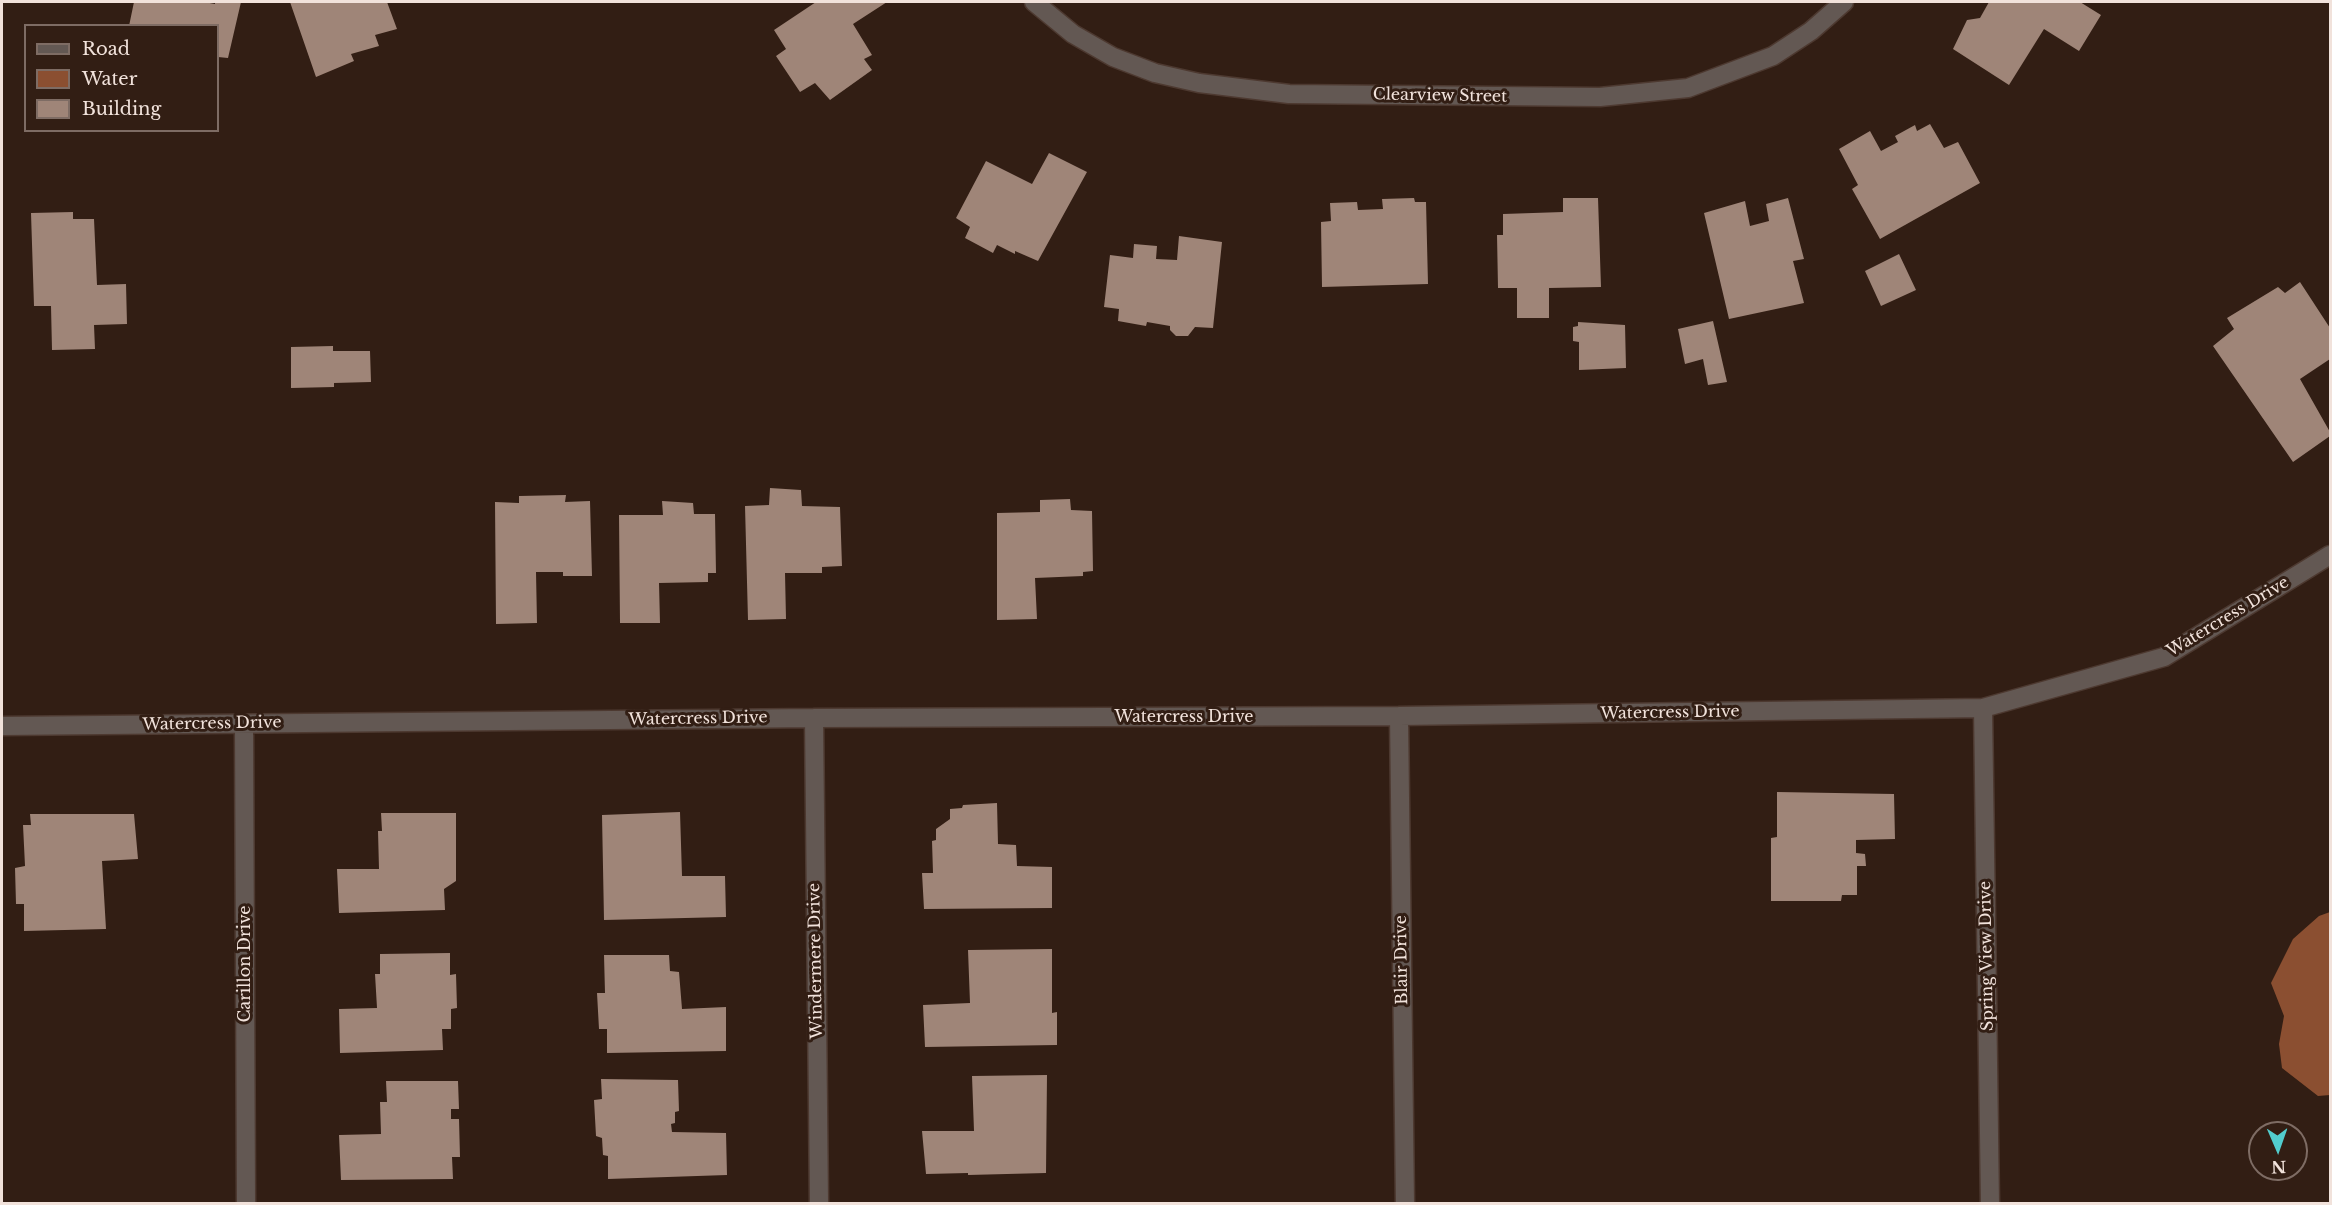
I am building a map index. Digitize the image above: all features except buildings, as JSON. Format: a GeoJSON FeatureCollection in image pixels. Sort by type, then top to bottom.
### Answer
{"type":"FeatureCollection","features":[{"type":"Feature","properties":{"kind":"street","name":"Clearview Street"},"geometry":{"type":"LineString","coordinates":[[1034,2],[1073,34],[1113,57],[1155,73],[1199,83],[1288,94],[1588,97],[1688,87],[1752,64],[1773,56],[1811,31],[1844,2]]}},
{"type":"Feature","properties":{"kind":"street","name":"Watercress Drive"},"geometry":{"type":"LineString","coordinates":[[2,726],[814,718],[1399,716],[1983,708],[2164,657],[2331,555]]}},
{"type":"Feature","properties":{"kind":"street","name":"Spring View Drive"},"geometry":{"type":"LineString","coordinates":[[1983,708],[1990,1203]]}},
{"type":"Feature","properties":{"kind":"street","name":"Blair Drive"},"geometry":{"type":"LineString","coordinates":[[1399,716],[1405,1203]]}},
{"type":"Feature","properties":{"kind":"street","name":"Windermere Drive"},"geometry":{"type":"LineString","coordinates":[[814,718],[819,1203]]}},
{"type":"Feature","properties":{"kind":"street","name":"Carillon Drive"},"geometry":{"type":"LineString","coordinates":[[244,724],[246,1203]]}},
{"type":"Feature","properties":{"kind":"water"},"geometry":{"type":"Polygon","coordinates":[[[2330,912],[2330,1095],[2318,1096],[2282,1068],[2279,1044],[2284,1016],[2271,983],[2293,939],[2319,916],[2330,912]]]}}]}
